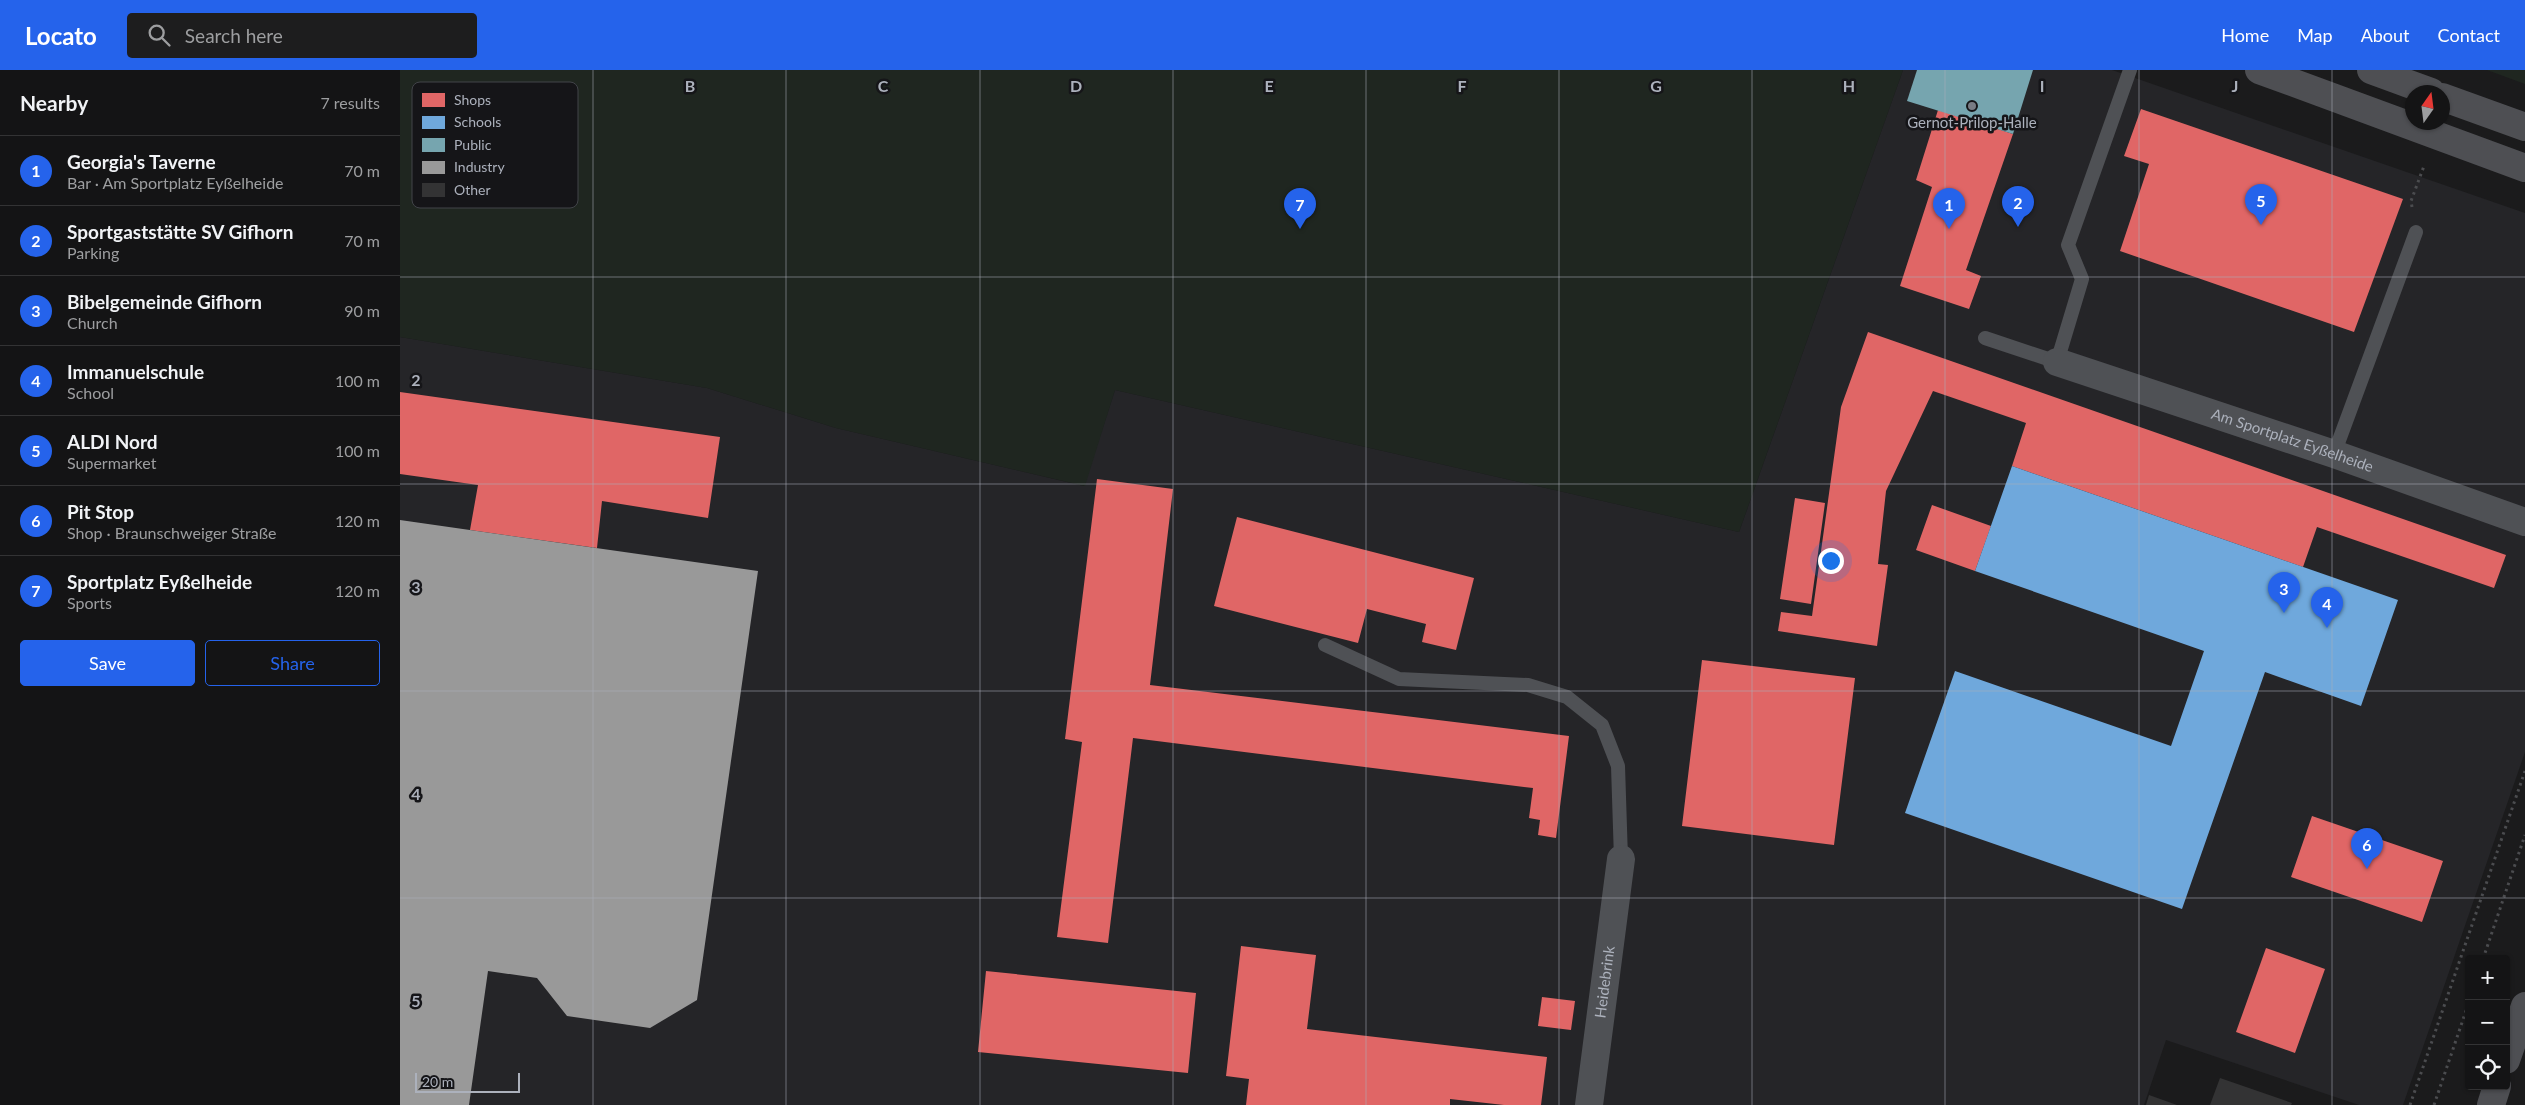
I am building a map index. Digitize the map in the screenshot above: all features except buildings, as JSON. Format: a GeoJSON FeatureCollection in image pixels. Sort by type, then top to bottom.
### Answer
{"type":"FeatureCollection","features":[{"type":"Feature","properties":{"kind":"street"},"geometry":{"type":"LineString","coordinates":[[2259,70],[2525,168]]}},
{"type":"Feature","properties":{"kind":"street"},"geometry":{"type":"LineString","coordinates":[[2371,70],[2412,85]]}},
{"type":"Feature","properties":{"kind":"street"},"geometry":{"type":"LineString","coordinates":[[2450,100],[2525,127]]}},
{"type":"Feature","properties":{"kind":"street","name":"Am Sportplatz Eyßelheide"},"geometry":{"type":"LineString","coordinates":[[2057,362],[2334,454],[2525,522]]}},
{"type":"Feature","properties":{"kind":"street","name":"Heidebrink"},"geometry":{"type":"LineString","coordinates":[[1589,1105],[1621,858]]}},
{"type":"Feature","properties":{"kind":"street"},"geometry":{"type":"LineString","coordinates":[[2510,1049],[2525,1006]]}},
{"type":"Feature","properties":{"kind":"street"},"geometry":{"type":"LineString","coordinates":[[2491,1105],[2496,1090]]}},
{"type":"Feature","properties":{"kind":"lane"},"geometry":{"type":"LineString","coordinates":[[1985,338],[2057,362],[2082,279],[2068,245],[2130,70]]}},
{"type":"Feature","properties":{"kind":"lane"},"geometry":{"type":"LineString","coordinates":[[2334,454],[2416,232]]}},
{"type":"Feature","properties":{"kind":"lane"},"geometry":{"type":"LineString","coordinates":[[1326,645],[1399,679],[1528,685],[1567,697],[1602,726],[1618,766],[1621,858]]}},
{"type":"Feature","properties":{"kind":"path"},"geometry":{"type":"LineString","coordinates":[[2416,232],[2411,201],[2436,134]]}},
{"type":"Feature","properties":{"kind":"path"},"geometry":{"type":"LineString","coordinates":[[2410,1105],[2525,771]]}},
{"type":"Feature","properties":{"kind":"path"},"geometry":{"type":"LineString","coordinates":[[2484,955],[2525,834]]}},
{"type":"Feature","properties":{"kind":"path"},"geometry":{"type":"LineString","coordinates":[[2434,1105],[2465,1014]]}},
{"type":"Feature","properties":{"kind":"shaded area"},"geometry":{"type":"Polygon","coordinates":[[[400,70],[1903,70],[1739,532],[1115,390],[1085,486],[836,428],[707,388],[400,337],[400,70]]]}},
{"type":"Feature","properties":{"kind":"shaded area"},"geometry":{"type":"Polygon","coordinates":[[[1903,70],[2112,70],[2525,213],[2525,752],[2403,1105],[2359,1105],[2166,1040],[2144,1105],[400,1105],[400,337],[707,388],[836,428],[1084,486],[1115,390],[1739,532],[1903,70]]]}},
{"type":"Feature","properties":{"kind":"shaded area"},"geometry":{"type":"Polygon","coordinates":[[[2487,70],[2525,70],[2525,84],[2487,70]]]}},
{"type":"Feature","properties":{"kind":"place","name":"Gernot-Prilop-Halle"},"geometry":{"type":"Point","coordinates":[1972,106]}},
{"type":"Feature","properties":{"kind":"place","name":"ALDI Nord"},"geometry":{"type":"Point","coordinates":[2261,225]}},
{"type":"Feature","properties":{"kind":"place","name":"Sportgaststätte SV Gifhorn"},"geometry":{"type":"Point","coordinates":[2018,227]}},
{"type":"Feature","properties":{"kind":"place","name":"Sportplatz Eyßelheide"},"geometry":{"type":"Point","coordinates":[1300,229]}},
{"type":"Feature","properties":{"kind":"place","name":"Georgia's Taverne"},"geometry":{"type":"Point","coordinates":[1949,229]}},
{"type":"Feature","properties":{"kind":"place","name":"Bibelgemeinde Gifhorn"},"geometry":{"type":"Point","coordinates":[2284,613]}},
{"type":"Feature","properties":{"kind":"place","name":"Immanuelschule"},"geometry":{"type":"Point","coordinates":[2327,628]}},
{"type":"Feature","properties":{"kind":"place","name":"Pit Stop"},"geometry":{"type":"Point","coordinates":[2367,869]}}]}
